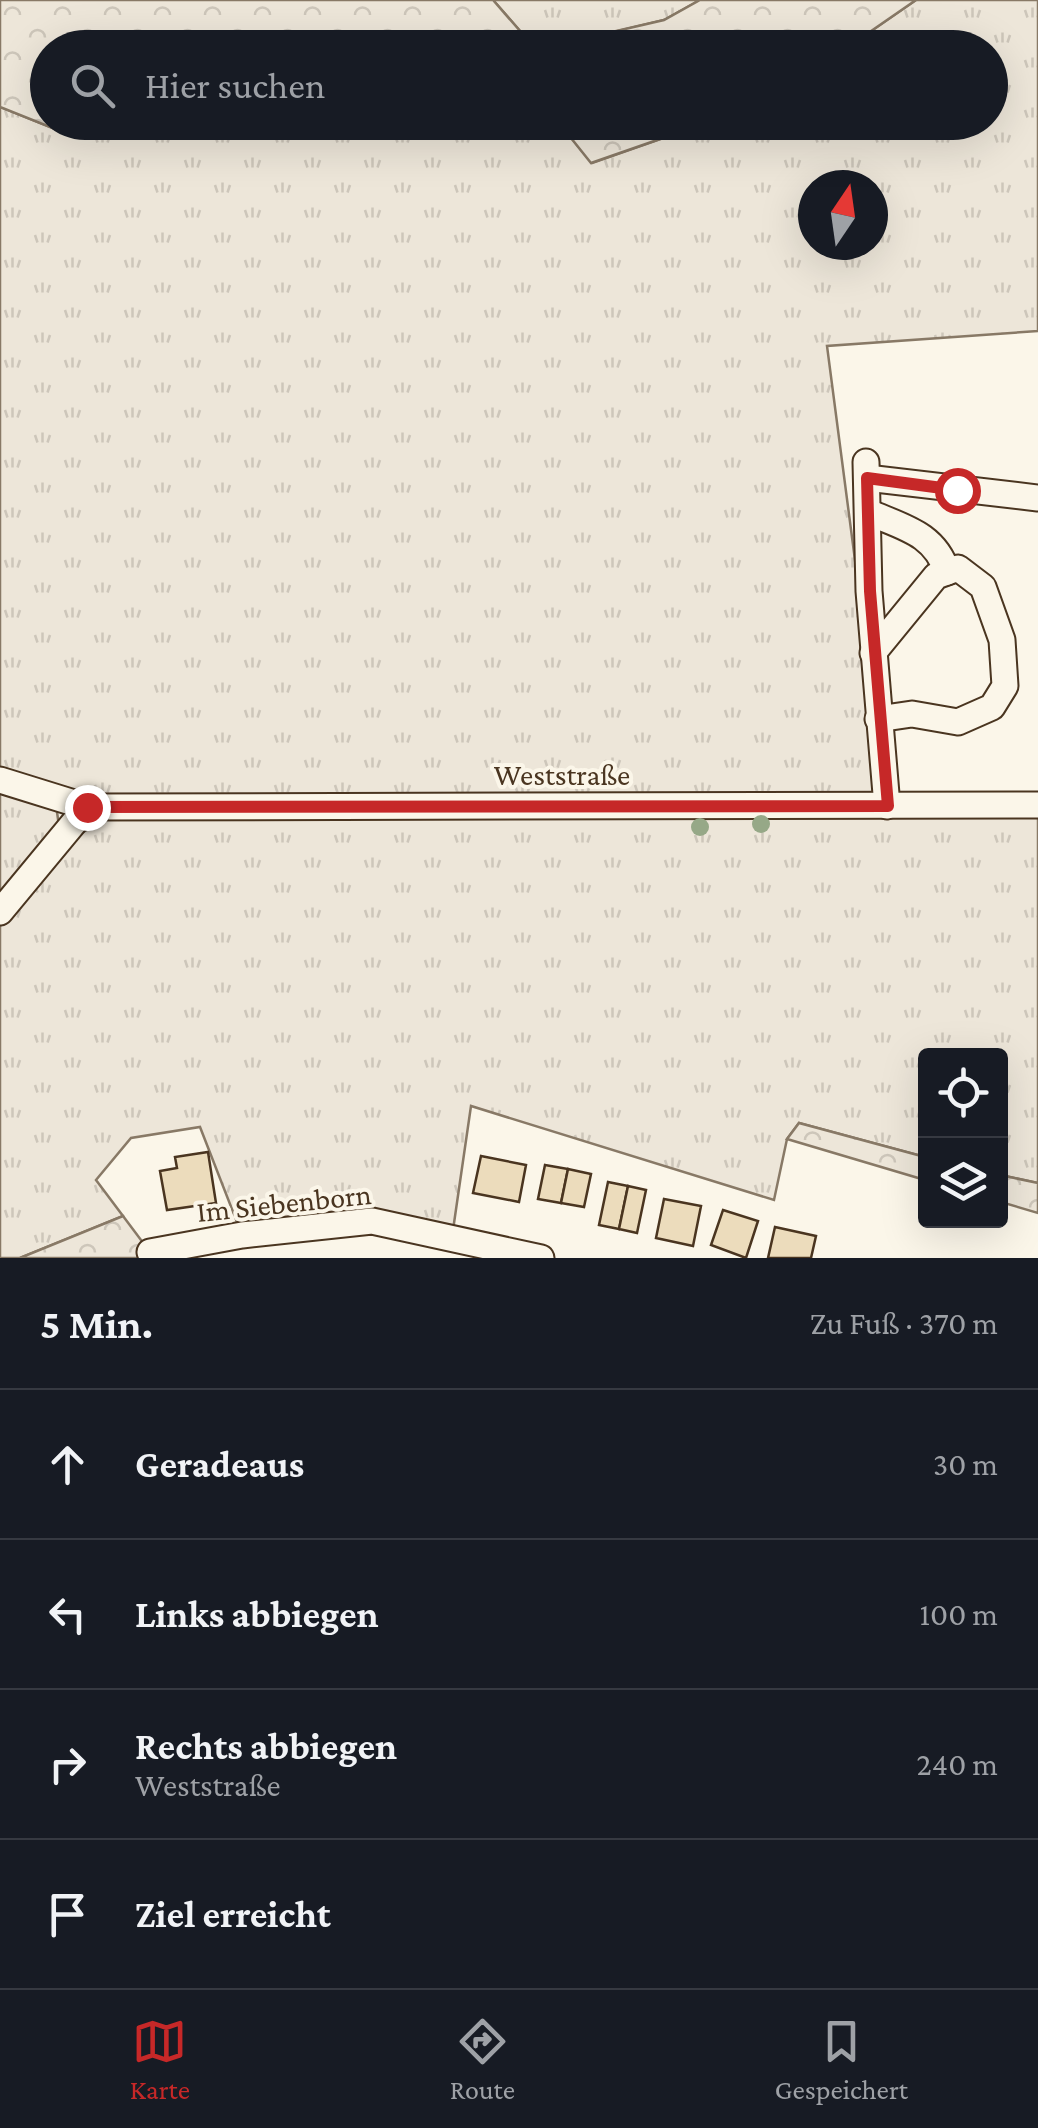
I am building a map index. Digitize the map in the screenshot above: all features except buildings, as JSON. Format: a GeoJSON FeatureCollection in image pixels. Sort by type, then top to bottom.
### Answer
{"type":"FeatureCollection","features":[{"type":"Feature","properties":{"kind":"street"},"geometry":{"type":"LineString","coordinates":[[888,806],[878,718],[866,470],[1038,498]]}},
{"type":"Feature","properties":{"kind":"street"},"geometry":{"type":"LineString","coordinates":[[868,512],[918,532],[941,551],[947,572]]}},
{"type":"Feature","properties":{"kind":"street"},"geometry":{"type":"LineString","coordinates":[[874,652],[936,576],[958,568],[983,586],[1002,640],[1006,686],[992,707],[958,722],[912,714],[878,718]]}},
{"type":"Feature","properties":{"kind":"street","name":"Weststraße"},"geometry":{"type":"LineString","coordinates":[[0,780],[87,807],[1038,805]]}},
{"type":"Feature","properties":{"kind":"street"},"geometry":{"type":"LineString","coordinates":[[0,912],[87,807]]}},
{"type":"Feature","properties":{"kind":"street","name":"Im Siebenborn"},"geometry":{"type":"LineString","coordinates":[[150,1252],[242,1235],[372,1221],[476,1251],[541,1258]]}},
{"type":"Feature","properties":{"kind":"green space"},"geometry":{"type":"Polygon","coordinates":[[[0,0],[493,0],[519,30],[30,30],[30,119],[0,107],[0,0]]]}},
{"type":"Feature","properties":{"kind":"green space"},"geometry":{"type":"Polygon","coordinates":[[[493,0],[700,0],[664,20],[622,30],[519,30],[493,0]]]}},
{"type":"Feature","properties":{"kind":"green space"},"geometry":{"type":"Polygon","coordinates":[[[700,0],[916,0],[873,30],[621,30],[664,20],[700,0]]]}},
{"type":"Feature","properties":{"kind":"green space"},"geometry":{"type":"Polygon","coordinates":[[[916,0],[1038,0],[1038,331],[827,346],[887,805],[1038,809],[1038,1183],[1008,1177],[1008,1048],[918,1048],[918,1155],[799,1123],[787,1139],[774,1200],[471,1106],[452,1237],[372,1221],[242,1235],[200,1127],[131,1138],[96,1180],[123,1216],[20,1258],[0,1258],[0,926],[80,834],[109,817],[89,795],[0,767],[0,107],[30,119],[30,140],[573,140],[592,163],[658,140],[1008,140],[1008,30],[873,30],[916,0]]]}},
{"type":"Feature","properties":{"kind":"green space"},"geometry":{"type":"Polygon","coordinates":[[[573,140],[657,140],[591,163],[573,140]]]}},
{"type":"Feature","properties":{"kind":"green space"},"geometry":{"type":"Polygon","coordinates":[[[0,785],[56,805],[59,826],[0,901],[0,785]]]}},
{"type":"Feature","properties":{"kind":"green space"},"geometry":{"type":"Polygon","coordinates":[[[799,1123],[918,1155],[918,1178],[787,1139],[799,1123]]]}},
{"type":"Feature","properties":{"kind":"green space"},"geometry":{"type":"Polygon","coordinates":[[[1008,1177],[1038,1183],[1038,1213],[1008,1204],[1008,1177]]]}},
{"type":"Feature","properties":{"kind":"green space"},"geometry":{"type":"Polygon","coordinates":[[[123,1216],[150,1252],[149,1258],[20,1258],[123,1216]]]}},
{"type":"Feature","properties":{"kind":"route"},"geometry":{"type":"LineString","coordinates":[[87,807],[888,806],[879,740],[867,478],[957,490]]}}]}
